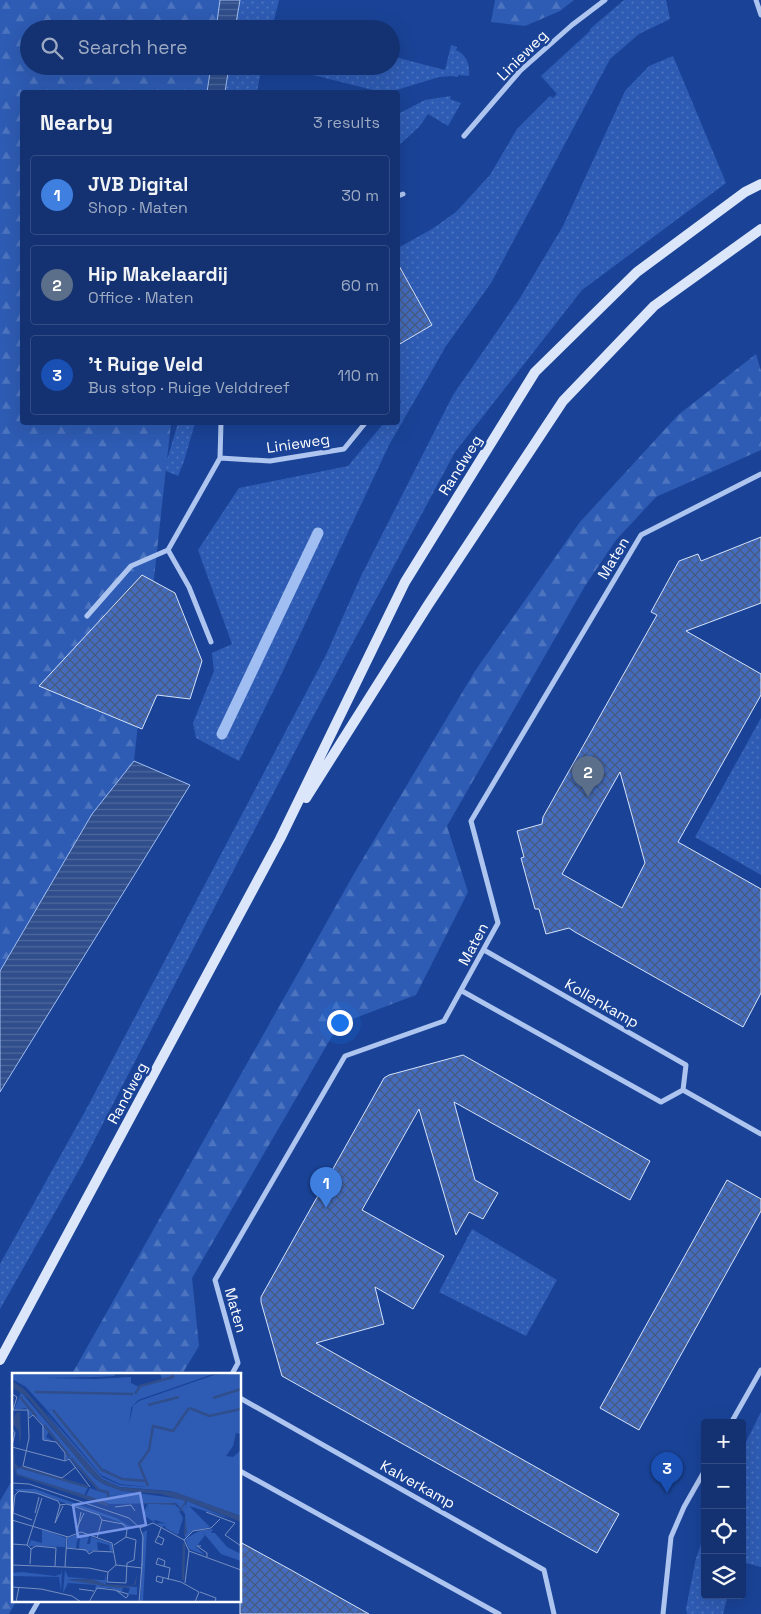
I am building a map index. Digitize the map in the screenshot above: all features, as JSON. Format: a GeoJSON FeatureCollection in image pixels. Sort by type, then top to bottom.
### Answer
{"type":"FeatureCollection","features":[{"type":"Feature","properties":{"kind":"main road","name":"Randweg"},"geometry":{"type":"LineString","coordinates":[[0,1360],[280,839],[404,582],[535,372],[637,272],[746,192],[761,184]]}},
{"type":"Feature","properties":{"kind":"main road","name":"Randweg"},"geometry":{"type":"LineString","coordinates":[[280,839],[428,605],[563,401],[654,306],[761,228]]}},
{"type":"Feature","properties":{"kind":"street","name":"Linieweg"},"geometry":{"type":"LineString","coordinates":[[464,136],[520,71],[572,25],[605,0]]}},
{"type":"Feature","properties":{"kind":"street"},"geometry":{"type":"LineString","coordinates":[[756,0],[761,15]]}},
{"type":"Feature","properties":{"kind":"street"},"geometry":{"type":"LineString","coordinates":[[87,616],[132,566],[168,550],[220,458],[221,425]]}},
{"type":"Feature","properties":{"kind":"street","name":"Linieweg"},"geometry":{"type":"LineString","coordinates":[[220,458],[270,461],[344,449],[364,425]]}},
{"type":"Feature","properties":{"kind":"street","name":"Maten"},"geometry":{"type":"LineString","coordinates":[[233,1373],[238,1363],[215,1280],[345,1056],[444,1021],[498,923],[471,821],[641,535],[761,474]]}},
{"type":"Feature","properties":{"kind":"street"},"geometry":{"type":"LineString","coordinates":[[168,550],[189,587],[211,642]]}},
{"type":"Feature","properties":{"kind":"street","name":"Kollenkamp"},"geometry":{"type":"LineString","coordinates":[[484,950],[686,1065],[683,1090]]}},
{"type":"Feature","properties":{"kind":"street"},"geometry":{"type":"LineString","coordinates":[[462,991],[661,1102],[683,1090],[761,1134]]}},
{"type":"Feature","properties":{"kind":"street"},"geometry":{"type":"LineString","coordinates":[[734,1419],[761,1370]]}},
{"type":"Feature","properties":{"kind":"street","name":"Kalverkamp"},"geometry":{"type":"LineString","coordinates":[[241,1399],[544,1570],[554,1614]]}},
{"type":"Feature","properties":{"kind":"street"},"geometry":{"type":"LineString","coordinates":[[241,1472],[499,1614]]}},
{"type":"Feature","properties":{"kind":"street"},"geometry":{"type":"LineString","coordinates":[[663,1614],[670,1537],[701,1477]]}},
{"type":"Feature","properties":{"kind":"street"},"geometry":{"type":"LineString","coordinates":[[31,1614],[38,1602]]}},
{"type":"Feature","properties":{"kind":"green space"},"geometry":{"type":"Polygon","coordinates":[[[0,0],[220,0],[217,20],[20,20],[20,75],[210,75],[207,90],[20,90],[20,425],[171,425],[134,761],[92,814],[0,971],[0,0]]]}},
{"type":"Feature","properties":{"kind":"green space"},"geometry":{"type":"Polygon","coordinates":[[[240,0],[279,0],[274,20],[237,20],[240,0]]]}},
{"type":"Feature","properties":{"kind":"green space"},"geometry":{"type":"Polygon","coordinates":[[[495,0],[574,0],[560,11],[525,26],[491,22],[495,0]]]}},
{"type":"Feature","properties":{"kind":"green space"},"geometry":{"type":"Polygon","coordinates":[[[624,0],[666,0],[670,19],[639,34],[610,59],[491,283],[446,346],[389,445],[239,761],[196,738],[193,723],[214,671],[212,653],[232,644],[198,550],[239,488],[348,466],[382,425],[400,425],[400,344],[432,325],[400,268],[400,247],[432,229],[456,212],[490,175],[517,129],[550,96],[553,98],[557,94],[541,76],[590,29],[624,0]]]}},
{"type":"Feature","properties":{"kind":"green space"},"geometry":{"type":"Polygon","coordinates":[[[451,45],[457,47],[456,50],[460,52],[468,64],[469,76],[439,77],[397,90],[373,90],[313,75],[400,75],[400,58],[445,70],[451,45]]]}},
{"type":"Feature","properties":{"kind":"green space"},"geometry":{"type":"Polygon","coordinates":[[[673,56],[726,183],[582,290],[455,452],[307,728],[80,1168],[0,1309],[0,1264],[88,1106],[326,655],[361,576],[453,395],[520,298],[563,226],[625,91],[649,66],[673,56]]]}},
{"type":"Feature","properties":{"kind":"green space"},"geometry":{"type":"Polygon","coordinates":[[[228,75],[260,75],[257,90],[225,90],[228,75]]]}},
{"type":"Feature","properties":{"kind":"green space"},"geometry":{"type":"Polygon","coordinates":[[[451,96],[450,99],[461,103],[448,126],[428,114],[419,127],[400,144],[400,113],[425,100],[451,96]]]}},
{"type":"Feature","properties":{"kind":"green space"},"geometry":{"type":"Polygon","coordinates":[[[756,354],[761,371],[761,450],[656,497],[616,540],[585,586],[447,826],[468,892],[416,995],[339,1024],[192,1278],[199,1346],[183,1373],[73,1373],[355,872],[475,671],[580,522],[678,415],[756,354]]]}},
{"type":"Feature","properties":{"kind":"green space"},"geometry":{"type":"Polygon","coordinates":[[[177,425],[194,425],[178,476],[164,470],[177,425]]]}},
{"type":"Feature","properties":{"kind":"green space"},"geometry":{"type":"Polygon","coordinates":[[[761,718],[761,875],[695,837],[761,718]]]}},
{"type":"Feature","properties":{"kind":"green space"},"geometry":{"type":"Polygon","coordinates":[[[472,1229],[557,1280],[526,1336],[439,1292],[472,1229]]]}},
{"type":"Feature","properties":{"kind":"green space"},"geometry":{"type":"Polygon","coordinates":[[[761,1412],[761,1567],[746,1563],[746,1442],[761,1412]]]}},
{"type":"Feature","properties":{"kind":"green space"},"geometry":{"type":"Polygon","coordinates":[[[12,1480],[12,1602],[16,1602],[9,1614],[0,1614],[0,1501],[12,1480]]]}},
{"type":"Feature","properties":{"kind":"green space"},"geometry":{"type":"Polygon","coordinates":[[[701,1544],[701,1599],[727,1599],[723,1614],[687,1614],[686,1609],[696,1558],[701,1544]]]}},
{"type":"Feature","properties":{"kind":"shaded area"},"geometry":{"type":"Polygon","coordinates":[[[220,0],[240,0],[237,20],[217,20],[220,0]]]}},
{"type":"Feature","properties":{"kind":"shaded area"},"geometry":{"type":"Polygon","coordinates":[[[210,75],[228,75],[225,90],[207,90],[210,75]]]}},
{"type":"Feature","properties":{"kind":"shaded area"},"geometry":{"type":"Polygon","coordinates":[[[134,761],[190,785],[0,1092],[0,971],[92,814],[134,761]]]}},
{"type":"Feature","properties":{"kind":"building"},"geometry":{"type":"Polygon","coordinates":[[[400,268],[432,325],[400,344],[400,268]]]}},
{"type":"Feature","properties":{"kind":"building"},"geometry":{"type":"Polygon","coordinates":[[[761,537],[761,603],[686,631],[761,674],[761,695],[678,842],[761,889],[761,993],[743,1027],[569,928],[546,934],[539,909],[535,909],[521,858],[524,857],[517,831],[542,824],[543,817],[657,615],[651,612],[679,561],[698,554],[701,561],[761,537]],[[620,772],[562,874],[622,908],[645,863],[620,772]]]}},
{"type":"Feature","properties":{"kind":"building"},"geometry":{"type":"Polygon","coordinates":[[[142,575],[175,593],[202,661],[190,699],[157,695],[142,729],[39,686],[142,575]]]}},
{"type":"Feature","properties":{"kind":"building"},"geometry":{"type":"Polygon","coordinates":[[[463,1055],[650,1161],[630,1200],[454,1102],[475,1180],[498,1193],[483,1219],[469,1212],[456,1235],[419,1109],[362,1210],[444,1256],[413,1309],[375,1287],[384,1324],[316,1343],[619,1514],[597,1553],[282,1376],[261,1302],[261,1297],[384,1078],[463,1055]]]}},
{"type":"Feature","properties":{"kind":"building"},"geometry":{"type":"Polygon","coordinates":[[[727,1180],[761,1199],[761,1211],[639,1430],[600,1408],[727,1180]]]}},
{"type":"Feature","properties":{"kind":"building"},"geometry":{"type":"Polygon","coordinates":[[[241,1543],[369,1614],[240,1614],[241,1543]]]}},
{"type":"Feature","properties":{"kind":"waterway"},"geometry":{"type":"LineString","coordinates":[[222,734],[318,533]]}},
{"type":"Feature","properties":{"kind":"place","name":"Hip Makelaardij"},"geometry":{"type":"Point","coordinates":[588,797]}},
{"type":"Feature","properties":{"kind":"place","name":"JVB Digital"},"geometry":{"type":"Point","coordinates":[326,1208]}},
{"type":"Feature","properties":{"kind":"place","name":"'t Ruige Veld"},"geometry":{"type":"Point","coordinates":[667,1493]}}]}
